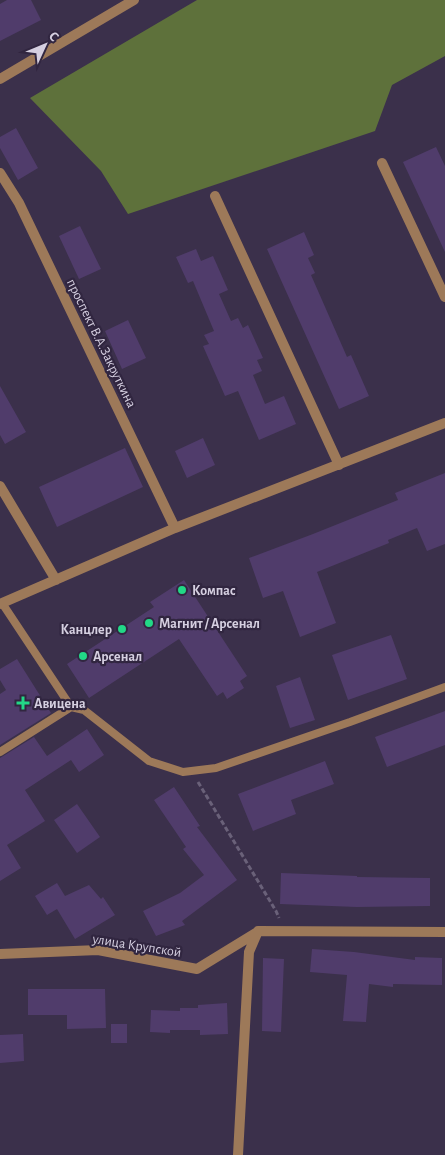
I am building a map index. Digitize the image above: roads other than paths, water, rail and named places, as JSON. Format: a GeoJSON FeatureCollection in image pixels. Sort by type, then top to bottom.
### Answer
{"type":"FeatureCollection","features":[{"type":"Feature","properties":{"kind":"street"},"geometry":{"type":"LineString","coordinates":[[0,79],[134,0]]}},
{"type":"Feature","properties":{"kind":"street"},"geometry":{"type":"LineString","coordinates":[[382,163],[445,297]]}},
{"type":"Feature","properties":{"kind":"street","name":"проспект В.А.Закруткина"},"geometry":{"type":"LineString","coordinates":[[0,173],[19,203],[175,528]]}},
{"type":"Feature","properties":{"kind":"street"},"geometry":{"type":"LineString","coordinates":[[215,196],[339,465]]}},
{"type":"Feature","properties":{"kind":"street"},"geometry":{"type":"LineString","coordinates":[[1,604],[175,528],[445,423]]}},
{"type":"Feature","properties":{"kind":"street"},"geometry":{"type":"LineString","coordinates":[[0,486],[56,580]]}},
{"type":"Feature","properties":{"kind":"street"},"geometry":{"type":"LineString","coordinates":[[238,1155],[249,952],[258,931],[445,932]]}},
{"type":"Feature","properties":{"kind":"street","name":"улица Крупской"},"geometry":{"type":"LineString","coordinates":[[0,954],[98,950],[197,969],[258,931]]}},
{"type":"Feature","properties":{"kind":"lane"},"geometry":{"type":"LineString","coordinates":[[1,604],[71,707],[84,710],[149,761],[183,772],[216,768],[445,687]]}},
{"type":"Feature","properties":{"kind":"lane"},"geometry":{"type":"LineString","coordinates":[[0,752],[71,707]]}},
{"type":"Feature","properties":{"kind":"place","name":"Компас"},"geometry":{"type":"Point","coordinates":[182,590]}},
{"type":"Feature","properties":{"kind":"place","name":"Магнит / Арсенал"},"geometry":{"type":"Point","coordinates":[149,623]}},
{"type":"Feature","properties":{"kind":"place","name":"Канцлер"},"geometry":{"type":"Point","coordinates":[122,629]}},
{"type":"Feature","properties":{"kind":"place","name":"Арсенал"},"geometry":{"type":"Point","coordinates":[83,656]}},
{"type":"Feature","properties":{"kind":"place","name":"Авицена"},"geometry":{"type":"Point","coordinates":[23,703]}}]}
